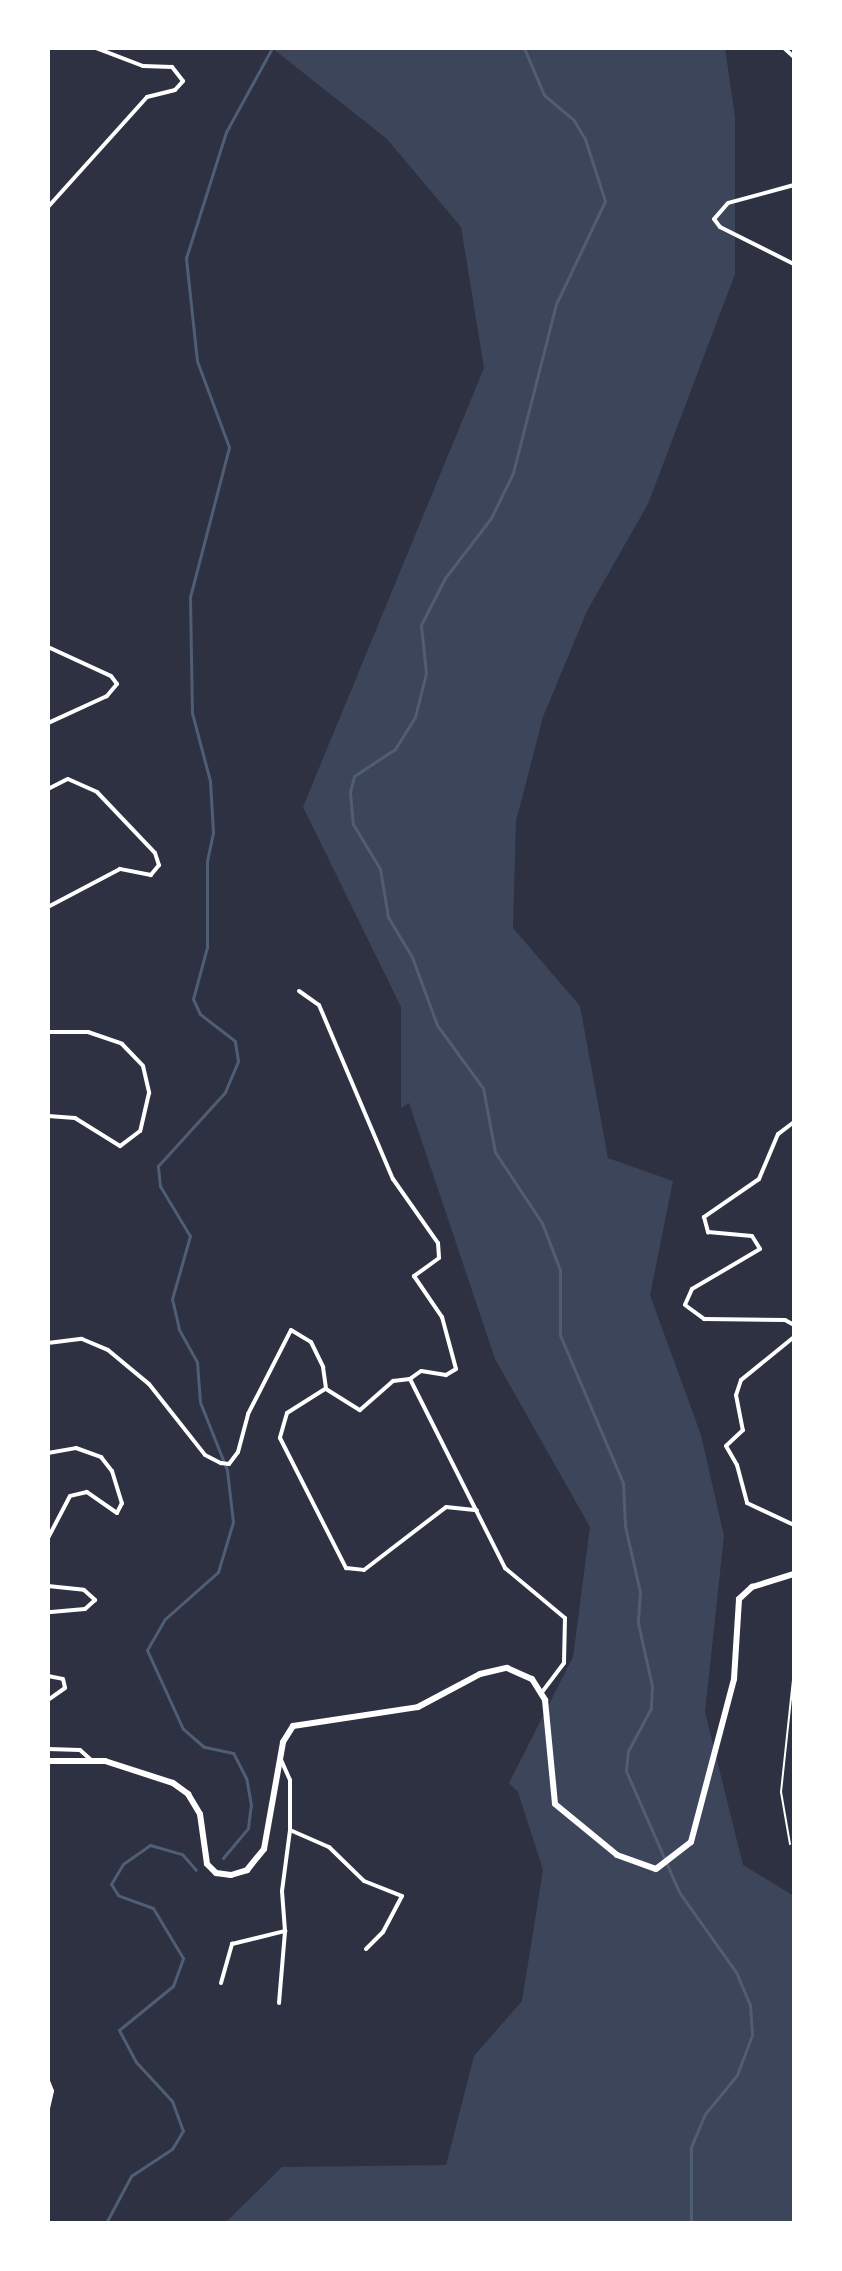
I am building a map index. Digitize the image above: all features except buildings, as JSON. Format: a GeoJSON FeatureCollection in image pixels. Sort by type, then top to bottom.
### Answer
{"type":"FeatureCollection","features":[{"type":"Feature","properties":{"kind":"main road"},"geometry":{"type":"LineString","coordinates":[[48,1761],[91,1760],[132,1766],[188,1794],[200,1814],[207,1864],[216,1873],[231,1875],[247,1870],[264,1849],[280,1758],[288,1732],[299,1723],[418,1707],[494,1669],[521,1672],[541,1694],[547,1709],[555,1804],[630,1863],[656,1869],[677,1858],[691,1842],[730,1697],[739,1599],[752,1587],[794,1574]]}},
{"type":"Feature","properties":{"kind":"street"},"geometry":{"type":"LineString","coordinates":[[48,207],[147,97],[175,90],[183,81],[172,67],[133,64],[96,48]]}},
{"type":"Feature","properties":{"kind":"street"},"geometry":{"type":"LineString","coordinates":[[784,48],[794,57]]}},
{"type":"Feature","properties":{"kind":"street"},"geometry":{"type":"LineString","coordinates":[[794,185],[728,203],[714,219],[720,227],[794,264]]}},
{"type":"Feature","properties":{"kind":"street"},"geometry":{"type":"LineString","coordinates":[[48,647],[111,676],[117,684],[107,696],[48,723]]}},
{"type":"Feature","properties":{"kind":"street"},"geometry":{"type":"LineString","coordinates":[[48,789],[74,779],[97,792],[155,853],[159,865],[151,875],[120,869],[48,907]]}},
{"type":"Feature","properties":{"kind":"street"},"geometry":{"type":"LineString","coordinates":[[299,991],[319,1005],[393,1179],[438,1243],[439,1258],[414,1276],[442,1317],[456,1369],[446,1375],[421,1371],[410,1379],[393,1381],[360,1410],[326,1389]]}},
{"type":"Feature","properties":{"kind":"street"},"geometry":{"type":"LineString","coordinates":[[48,1032],[88,1032],[122,1044],[143,1066],[149,1093],[140,1131],[120,1146],[75,1118],[48,1116]]}},
{"type":"Feature","properties":{"kind":"street"},"geometry":{"type":"LineString","coordinates":[[794,1122],[778,1134],[759,1179],[704,1217],[708,1232],[752,1236],[760,1249],[692,1289],[685,1305],[704,1319],[785,1320],[794,1325]]}},
{"type":"Feature","properties":{"kind":"street"},"geometry":{"type":"LineString","coordinates":[[48,1343],[82,1339],[108,1350],[149,1384],[215,1462],[229,1464],[238,1452],[261,1383],[291,1330],[311,1342],[323,1367],[326,1389]]}},
{"type":"Feature","properties":{"kind":"street"},"geometry":{"type":"LineString","coordinates":[[794,1337],[741,1380],[736,1395],[743,1430],[726,1446],[741,1474],[747,1503],[794,1525]]}},
{"type":"Feature","properties":{"kind":"street"},"geometry":{"type":"LineString","coordinates":[[410,1379],[513,1579],[565,1618],[564,1663],[541,1694]]}},
{"type":"Feature","properties":{"kind":"street"},"geometry":{"type":"LineString","coordinates":[[326,1389],[287,1413],[280,1438],[346,1568],[364,1570],[446,1507],[465,1505],[479,1511]]}},
{"type":"Feature","properties":{"kind":"street"},"geometry":{"type":"LineString","coordinates":[[48,1453],[76,1448],[101,1457],[112,1471],[122,1503],[117,1513],[87,1492],[70,1496],[48,1538]]}},
{"type":"Feature","properties":{"kind":"street"},"geometry":{"type":"LineString","coordinates":[[48,1586],[84,1590],[95,1600],[85,1609],[48,1612]]}},
{"type":"Feature","properties":{"kind":"street"},"geometry":{"type":"LineString","coordinates":[[794,1662],[794,1679]]}},
{"type":"Feature","properties":{"kind":"street"},"geometry":{"type":"LineString","coordinates":[[48,1676],[63,1679],[65,1688],[48,1700]]}},
{"type":"Feature","properties":{"kind":"street"},"geometry":{"type":"LineString","coordinates":[[48,1749],[80,1750],[91,1760]]}},
{"type":"Feature","properties":{"kind":"street"},"geometry":{"type":"LineString","coordinates":[[279,2003],[285,1931],[282,1891],[290,1830],[290,1780],[280,1758]]}},
{"type":"Feature","properties":{"kind":"street"},"geometry":{"type":"LineString","coordinates":[[290,1830],[329,1847],[364,1881],[402,1896],[383,1932],[366,1949]]}},
{"type":"Feature","properties":{"kind":"street"},"geometry":{"type":"LineString","coordinates":[[221,1983],[232,1944],[285,1931]]}},
{"type":"Feature","properties":{"kind":"street"},"geometry":{"type":"LineString","coordinates":[[48,2081],[52,2091],[48,2108]]}},
{"type":"Feature","properties":{"kind":"lane"},"geometry":{"type":"LineString","coordinates":[[790,1844],[782,1759],[794,1679]]}},
{"type":"Feature","properties":{"kind":"shaded area"},"geometry":{"type":"Polygon","coordinates":[[[272,48],[725,48],[735,117],[735,274],[648,504],[587,611],[543,717],[516,821],[513,928],[580,1006],[608,1158],[673,1181],[650,1295],[701,1435],[724,1536],[705,1712],[743,1865],[794,1896],[794,2223],[225,2223],[282,2167],[446,2165],[474,2056],[522,2001],[543,1870],[518,1792],[509,1783],[573,1657],[590,1527],[495,1359],[409,1103],[401,1108],[401,1007],[303,807],[484,368],[461,227],[387,139],[272,48]]]}},
{"type":"Feature","properties":{"kind":"waterway"},"geometry":{"type":"LineString","coordinates":[[223,1858],[248,1828],[251,1805],[246,1778],[233,1753],[204,1747],[183,1729],[147,1650],[165,1619],[218,1572],[233,1522],[227,1470],[200,1402],[197,1362],[179,1329],[172,1299],[190,1236],[160,1186],[158,1166],[225,1092],[238,1061],[235,1041],[200,1014],[193,999],[207,947],[207,861],[213,832],[210,781],[192,713],[190,597],[229,447],[197,361],[186,258],[226,132],[272,48]]}},
{"type":"Feature","properties":{"kind":"waterway"},"geometry":{"type":"LineString","coordinates":[[524,48],[544,95],[573,119],[585,139],[605,201],[556,304],[513,473],[491,518],[445,578],[421,625],[426,673],[415,717],[395,749],[354,776],[350,792],[353,824],[380,869],[388,917],[412,957],[437,1025],[483,1088],[495,1152],[542,1223],[560,1270],[560,1335],[623,1483],[625,1526],[640,1592],[638,1623],[652,1686],[651,1708],[628,1751],[626,1771],[679,1892],[736,1972],[750,2005],[752,2035],[737,2075],[705,2114],[691,2147],[691,2223]]}},
{"type":"Feature","properties":{"kind":"waterway"},"geometry":{"type":"LineString","coordinates":[[106,2223],[131,2176],[172,2149],[183,2131],[172,2101],[136,2062],[119,2030],[173,1986],[183,1958],[153,1908],[118,1895],[111,1884],[123,1864],[150,1845],[182,1854],[196,1870]]}}]}
